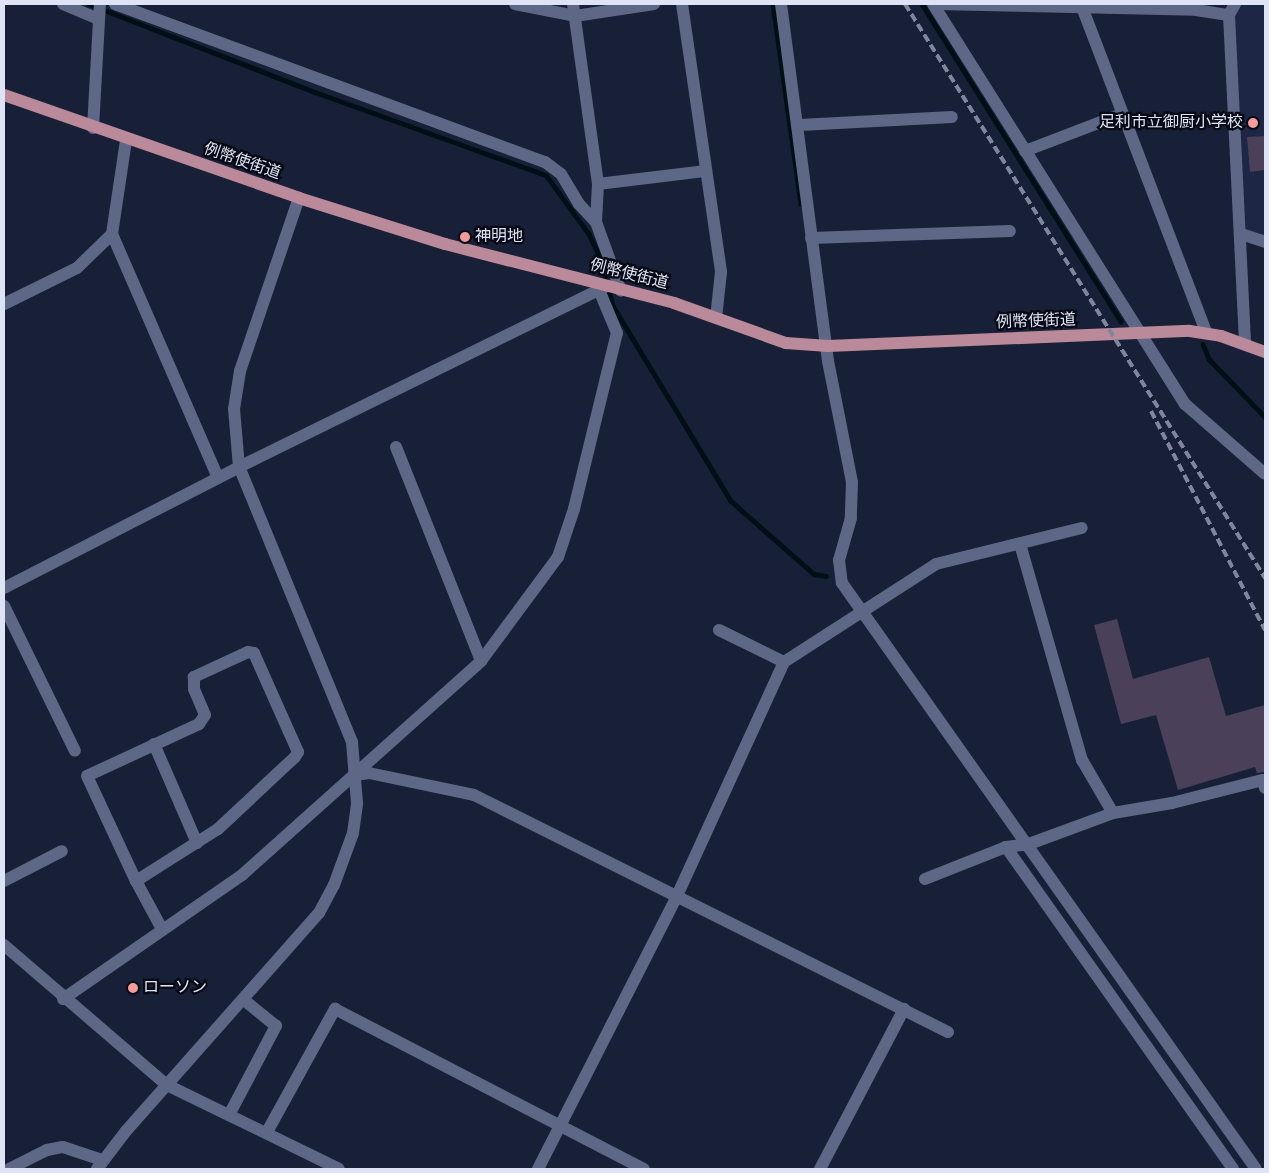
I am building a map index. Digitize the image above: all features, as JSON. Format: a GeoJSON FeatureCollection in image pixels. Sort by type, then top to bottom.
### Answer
{"type":"FeatureCollection","features":[{"type":"Feature","properties":{"kind":"main road","name":"例幣使街道"},"geometry":{"type":"LineString","coordinates":[[4,95],[126,140],[445,244],[716,318],[786,343],[828,346],[1206,332],[1265,352]]}},
{"type":"Feature","properties":{"kind":"street"},"geometry":{"type":"LineString","coordinates":[[63,4],[100,12],[93,128]]}},
{"type":"Feature","properties":{"kind":"street"},"geometry":{"type":"LineString","coordinates":[[115,4],[545,162],[561,174],[579,204],[596,222]]}},
{"type":"Feature","properties":{"kind":"street"},"geometry":{"type":"LineString","coordinates":[[515,4],[574,10],[654,4]]}},
{"type":"Feature","properties":{"kind":"street"},"geometry":{"type":"LineString","coordinates":[[682,4],[721,272],[716,318]]}},
{"type":"Feature","properties":{"kind":"street"},"geometry":{"type":"LineString","coordinates":[[781,4],[800,125],[812,238],[853,498],[839,570],[842,583],[865,609],[1256,1169]]}},
{"type":"Feature","properties":{"kind":"street"},"geometry":{"type":"LineString","coordinates":[[935,4],[1232,9],[1245,344]]}},
{"type":"Feature","properties":{"kind":"street"},"geometry":{"type":"LineString","coordinates":[[935,4],[1025,151],[1185,404],[1265,474]]}},
{"type":"Feature","properties":{"kind":"street"},"geometry":{"type":"LineString","coordinates":[[1087,6],[1122,114],[1206,332]]}},
{"type":"Feature","properties":{"kind":"street"},"geometry":{"type":"LineString","coordinates":[[63,999],[242,875],[355,775],[481,660],[558,557],[574,509],[617,333],[611,289],[596,222],[598,184],[574,10]]}},
{"type":"Feature","properties":{"kind":"street"},"geometry":{"type":"LineString","coordinates":[[1025,151],[1122,114]]}},
{"type":"Feature","properties":{"kind":"street"},"geometry":{"type":"LineString","coordinates":[[800,125],[952,117]]}},
{"type":"Feature","properties":{"kind":"street"},"geometry":{"type":"LineString","coordinates":[[126,140],[112,234],[218,478]]}},
{"type":"Feature","properties":{"kind":"street"},"geometry":{"type":"LineString","coordinates":[[598,184],[706,171]]}},
{"type":"Feature","properties":{"kind":"street"},"geometry":{"type":"LineString","coordinates":[[9,1169],[48,1150],[64,1147],[100,1164],[167,1084],[244,1000],[318,913],[334,885],[352,833],[357,803],[352,742],[332,688],[239,467],[234,408],[240,371],[300,198]]}},
{"type":"Feature","properties":{"kind":"street"},"geometry":{"type":"LineString","coordinates":[[812,238],[1010,231]]}},
{"type":"Feature","properties":{"kind":"street"},"geometry":{"type":"LineString","coordinates":[[4,304],[77,268],[112,234]]}},
{"type":"Feature","properties":{"kind":"street"},"geometry":{"type":"LineString","coordinates":[[1241,234],[1265,242]]}},
{"type":"Feature","properties":{"kind":"street"},"geometry":{"type":"LineString","coordinates":[[4,588],[239,467],[611,289]]}},
{"type":"Feature","properties":{"kind":"street"},"geometry":{"type":"LineString","coordinates":[[396,447],[481,660]]}},
{"type":"Feature","properties":{"kind":"street"},"geometry":{"type":"LineString","coordinates":[[538,1169],[676,898],[784,662],[936,564],[1082,528]]}},
{"type":"Feature","properties":{"kind":"street"},"geometry":{"type":"LineString","coordinates":[[1020,544],[1082,760],[1112,813]]}},
{"type":"Feature","properties":{"kind":"street"},"geometry":{"type":"LineString","coordinates":[[4,606],[75,751]]}},
{"type":"Feature","properties":{"kind":"street"},"geometry":{"type":"LineString","coordinates":[[719,630],[784,662]]}},
{"type":"Feature","properties":{"kind":"street"},"geometry":{"type":"LineString","coordinates":[[136,881],[225,823],[298,752],[254,653],[248,652],[194,677],[192,683],[205,720],[87,776],[136,881],[162,929]]}},
{"type":"Feature","properties":{"kind":"street"},"geometry":{"type":"LineString","coordinates":[[154,744],[197,843]]}},
{"type":"Feature","properties":{"kind":"street"},"geometry":{"type":"LineString","coordinates":[[355,775],[369,774],[474,795],[676,898],[948,1032]]}},
{"type":"Feature","properties":{"kind":"street"},"geometry":{"type":"LineString","coordinates":[[925,879],[1006,847],[1029,844],[1112,813],[1172,803],[1263,780],[1265,788]]}},
{"type":"Feature","properties":{"kind":"street"},"geometry":{"type":"LineString","coordinates":[[1006,847],[1233,1169]]}},
{"type":"Feature","properties":{"kind":"street"},"geometry":{"type":"LineString","coordinates":[[4,881],[62,850]]}},
{"type":"Feature","properties":{"kind":"street"},"geometry":{"type":"LineString","coordinates":[[4,945],[63,999],[167,1084],[339,1169]]}},
{"type":"Feature","properties":{"kind":"street"},"geometry":{"type":"LineString","coordinates":[[229,1115],[276,1026],[244,1000]]}},
{"type":"Feature","properties":{"kind":"street"},"geometry":{"type":"LineString","coordinates":[[267,1132],[335,1009],[644,1169]]}},
{"type":"Feature","properties":{"kind":"street"},"geometry":{"type":"LineString","coordinates":[[820,1169],[904,1009]]}},
{"type":"Feature","properties":{"kind":"shaded area","name":"足利市立御厨小学校"},"geometry":{"type":"Polygon","coordinates":[[[1241,4],[1265,4],[1265,238],[1246,230],[1235,16],[1241,4]]]}},
{"type":"Feature","properties":{"kind":"building"},"geometry":{"type":"Polygon","coordinates":[[[1265,136],[1265,170],[1250,172],[1247,137],[1265,136]]]}},
{"type":"Feature","properties":{"kind":"building"},"geometry":{"type":"Polygon","coordinates":[[[1117,619],[1133,679],[1209,657],[1226,716],[1265,705],[1265,772],[1257,773],[1255,767],[1178,790],[1156,715],[1121,724],[1094,625],[1117,619]]]}},
{"type":"Feature","properties":{"kind":"waterway"},"geometry":{"type":"LineString","coordinates":[[89,4],[315,92],[546,175],[589,234],[600,257],[613,306],[731,501],[814,574],[826,576]]}},
{"type":"Feature","properties":{"kind":"waterway"},"geometry":{"type":"LineString","coordinates":[[773,4],[801,204]]}},
{"type":"Feature","properties":{"kind":"waterway"},"geometry":{"type":"LineString","coordinates":[[922,4],[1121,321]]}},
{"type":"Feature","properties":{"kind":"waterway"},"geometry":{"type":"LineString","coordinates":[[1203,344],[1209,359],[1265,417]]}},
{"type":"Feature","properties":{"kind":"railway"},"geometry":{"type":"LineString","coordinates":[[905,4],[1265,578]]}},
{"type":"Feature","properties":{"kind":"railway"},"geometry":{"type":"LineString","coordinates":[[1151,411],[1265,630]]}},
{"type":"Feature","properties":{"kind":"place","name":"足利市立御厨小学校"},"geometry":{"type":"Point","coordinates":[1253,123]}},
{"type":"Feature","properties":{"kind":"place","name":"神明地"},"geometry":{"type":"Point","coordinates":[465,237]}},
{"type":"Feature","properties":{"kind":"place","name":"ローソン"},"geometry":{"type":"Point","coordinates":[133,988]}}]}
